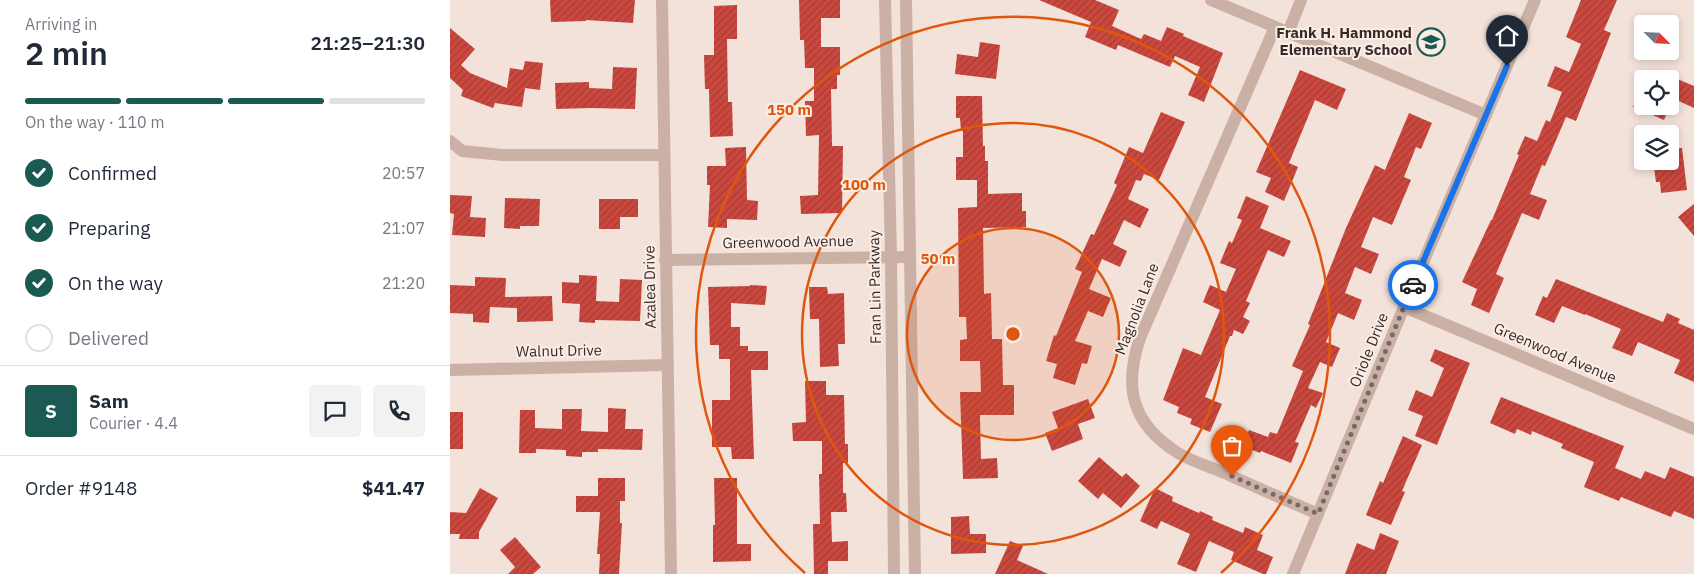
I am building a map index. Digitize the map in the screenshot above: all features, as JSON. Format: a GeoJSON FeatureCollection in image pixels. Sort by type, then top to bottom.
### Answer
{"type":"FeatureCollection","features":[{"type":"Feature","properties":{"kind":"street","name":"Azalea Drive"},"geometry":{"type":"LineString","coordinates":[[662,0],[671,574]]}},
{"type":"Feature","properties":{"kind":"street","name":"Fran Lin Parkway"},"geometry":{"type":"LineString","coordinates":[[885,0],[891,257],[894,574]]}},
{"type":"Feature","properties":{"kind":"street"},"geometry":{"type":"LineString","coordinates":[[906,0],[915,574]]}},
{"type":"Feature","properties":{"kind":"street"},"geometry":{"type":"LineString","coordinates":[[1210,0],[1486,115]]}},
{"type":"Feature","properties":{"kind":"street"},"geometry":{"type":"LineString","coordinates":[[1288,33],[1301,0]]}},
{"type":"Feature","properties":{"kind":"street","name":"Oriole Drive"},"geometry":{"type":"LineString","coordinates":[[1293,574],[1535,0]]}},
{"type":"Feature","properties":{"kind":"street","name":"Magnolia Lane"},"geometry":{"type":"LineString","coordinates":[[1275,28],[1140,338],[1134,355],[1131,373],[1132,390],[1144,423],[1155,437],[1180,454],[1318,514]]}},
{"type":"Feature","properties":{"kind":"street"},"geometry":{"type":"LineString","coordinates":[[450,141],[462,151],[503,155],[663,155]]}},
{"type":"Feature","properties":{"kind":"street","name":"Greenwood Avenue"},"geometry":{"type":"LineString","coordinates":[[665,260],[910,256]]}},
{"type":"Feature","properties":{"kind":"street","name":"Greenwood Avenue"},"geometry":{"type":"LineString","coordinates":[[1404,307],[1694,429]]}},
{"type":"Feature","properties":{"kind":"street","name":"Walnut Drive"},"geometry":{"type":"LineString","coordinates":[[450,370],[668,366]]}},
{"type":"Feature","properties":{"kind":"building"},"geometry":{"type":"Polygon","coordinates":[[[550,0],[635,0],[633,23],[586,20],[551,22],[550,0]]]}},
{"type":"Feature","properties":{"kind":"building"},"geometry":{"type":"Polygon","coordinates":[[[799,0],[840,0],[840,18],[821,18],[821,47],[840,47],[840,75],[837,75],[837,89],[831,89],[832,146],[843,146],[842,213],[801,214],[800,196],[818,195],[819,135],[806,136],[805,101],[814,101],[814,68],[805,68],[804,40],[800,40],[799,0]]]}},
{"type":"Feature","properties":{"kind":"building"},"geometry":{"type":"Polygon","coordinates":[[[1039,0],[1095,0],[1119,10],[1112,26],[1141,39],[1144,34],[1161,41],[1167,27],[1223,53],[1204,102],[1188,95],[1200,67],[1175,56],[1170,67],[1118,45],[1116,50],[1085,37],[1091,22],[1039,0]]]}},
{"type":"Feature","properties":{"kind":"building"},"geometry":{"type":"Polygon","coordinates":[[[1581,0],[1617,0],[1604,30],[1611,33],[1576,121],[1566,117],[1545,166],[1542,165],[1530,194],[1547,200],[1539,220],[1522,213],[1496,274],[1504,278],[1489,313],[1471,305],[1477,289],[1462,282],[1492,220],[1525,136],[1537,141],[1546,120],[1550,122],[1562,92],[1547,86],[1555,66],[1569,72],[1581,44],[1566,37],[1581,0]]]}},
{"type":"Feature","properties":{"kind":"building"},"geometry":{"type":"Polygon","coordinates":[[[737,5],[737,39],[727,39],[728,102],[732,102],[733,136],[710,137],[709,89],[705,89],[704,55],[714,55],[714,6],[737,5]]]}},
{"type":"Feature","properties":{"kind":"building"},"geometry":{"type":"Polygon","coordinates":[[[450,28],[475,49],[461,65],[470,73],[507,88],[510,68],[523,70],[525,61],[543,63],[540,90],[525,88],[522,107],[495,103],[493,108],[461,96],[463,90],[450,78],[450,28]]]}},
{"type":"Feature","properties":{"kind":"building"},"geometry":{"type":"Polygon","coordinates":[[[980,42],[1000,45],[996,79],[955,74],[957,54],[978,57],[980,42]]]}},
{"type":"Feature","properties":{"kind":"building"},"geometry":{"type":"Polygon","coordinates":[[[613,67],[637,68],[635,109],[556,109],[555,83],[589,82],[589,88],[612,89],[613,67]]]}},
{"type":"Feature","properties":{"kind":"building"},"geometry":{"type":"Polygon","coordinates":[[[1300,70],[1346,89],[1337,110],[1315,100],[1289,163],[1298,167],[1284,201],[1265,192],[1271,178],[1256,172],[1300,70]]]}},
{"type":"Feature","properties":{"kind":"building"},"geometry":{"type":"Polygon","coordinates":[[[1679,80],[1694,86],[1694,108],[1679,101],[1679,80]]]}},
{"type":"Feature","properties":{"kind":"building"},"geometry":{"type":"Polygon","coordinates":[[[956,96],[982,96],[983,146],[985,146],[985,161],[988,161],[988,194],[1022,193],[1022,211],[1026,211],[1026,227],[983,228],[984,294],[991,293],[992,339],[1002,339],[1003,385],[1014,385],[1014,415],[980,415],[981,459],[997,458],[998,478],[963,479],[960,392],[981,392],[980,361],[960,361],[960,340],[967,339],[966,317],[959,317],[958,208],[977,207],[977,180],[956,180],[956,157],[963,157],[963,131],[961,131],[960,118],[956,118],[956,96]]]}},
{"type":"Feature","properties":{"kind":"building"},"geometry":{"type":"Polygon","coordinates":[[[1161,112],[1185,122],[1159,180],[1144,174],[1141,181],[1136,180],[1128,199],[1149,209],[1140,228],[1124,220],[1113,244],[1127,251],[1120,267],[1102,259],[1089,289],[1111,298],[1103,317],[1088,311],[1075,341],[1092,346],[1087,364],[1082,363],[1075,385],[1053,378],[1057,364],[1046,361],[1054,335],[1056,336],[1082,272],[1075,269],[1091,234],[1094,235],[1117,185],[1114,183],[1129,147],[1143,153],[1161,112]]]}},
{"type":"Feature","properties":{"kind":"building"},"geometry":{"type":"Polygon","coordinates":[[[1409,113],[1432,123],[1421,149],[1416,147],[1404,177],[1411,180],[1392,225],[1373,217],[1361,247],[1379,254],[1371,274],[1355,267],[1345,293],[1362,300],[1354,320],[1338,313],[1326,342],[1340,348],[1332,367],[1320,362],[1308,388],[1323,393],[1316,408],[1311,405],[1295,442],[1299,443],[1291,463],[1243,446],[1249,430],[1268,437],[1270,432],[1277,434],[1303,371],[1292,366],[1310,325],[1308,324],[1346,228],[1375,165],[1385,170],[1409,113]]]}},
{"type":"Feature","properties":{"kind":"building"},"geometry":{"type":"Polygon","coordinates":[[[1653,115],[1666,115],[1664,120],[1653,115]]]}},
{"type":"Feature","properties":{"kind":"building"},"geometry":{"type":"Polygon","coordinates":[[[746,147],[747,200],[758,201],[757,220],[727,219],[727,228],[708,227],[710,185],[707,185],[707,166],[726,166],[725,148],[746,147]]]}},
{"type":"Feature","properties":{"kind":"building"},"geometry":{"type":"Polygon","coordinates":[[[1679,148],[1682,148],[1687,190],[1661,193],[1660,182],[1656,182],[1654,170],[1679,170],[1679,148]]]}},
{"type":"Feature","properties":{"kind":"building"},"geometry":{"type":"Polygon","coordinates":[[[450,195],[472,196],[470,217],[486,218],[485,237],[452,235],[454,214],[450,213],[450,195]]]}},
{"type":"Feature","properties":{"kind":"building"},"geometry":{"type":"Polygon","coordinates":[[[1246,196],[1269,206],[1260,228],[1291,241],[1284,257],[1268,250],[1246,301],[1250,303],[1243,317],[1250,321],[1243,334],[1234,330],[1232,336],[1230,336],[1205,397],[1222,404],[1210,432],[1190,424],[1192,419],[1177,413],[1179,407],[1163,400],[1183,348],[1201,355],[1220,310],[1203,302],[1210,285],[1226,292],[1236,269],[1220,263],[1229,241],[1232,243],[1242,220],[1237,218],[1246,196]]]}},
{"type":"Feature","properties":{"kind":"building"},"geometry":{"type":"Polygon","coordinates":[[[505,198],[540,199],[539,226],[520,226],[520,229],[504,228],[505,198]]]}},
{"type":"Feature","properties":{"kind":"building"},"geometry":{"type":"Polygon","coordinates":[[[599,199],[638,199],[638,217],[620,217],[620,229],[599,229],[599,199]]]}},
{"type":"Feature","properties":{"kind":"building"},"geometry":{"type":"Polygon","coordinates":[[[1694,204],[1694,236],[1678,217],[1694,204]]]}},
{"type":"Feature","properties":{"kind":"building"},"geometry":{"type":"Polygon","coordinates":[[[579,275],[597,276],[596,301],[619,302],[620,279],[642,280],[640,321],[595,320],[595,323],[579,322],[580,304],[562,303],[562,282],[579,283],[579,275]]]}},
{"type":"Feature","properties":{"kind":"building"},"geometry":{"type":"Polygon","coordinates":[[[475,277],[506,278],[505,297],[552,296],[553,321],[517,322],[517,308],[490,307],[489,323],[473,322],[473,314],[450,313],[450,285],[475,286],[475,277]]]}},
{"type":"Feature","properties":{"kind":"building"},"geometry":{"type":"Polygon","coordinates":[[[1556,279],[1663,322],[1667,313],[1680,319],[1678,323],[1694,330],[1694,382],[1674,373],[1680,360],[1638,342],[1632,356],[1612,348],[1621,329],[1562,306],[1554,323],[1535,315],[1543,296],[1547,298],[1556,279]]]}},
{"type":"Feature","properties":{"kind":"building"},"geometry":{"type":"Polygon","coordinates":[[[767,286],[765,305],[731,303],[731,327],[740,327],[740,346],[748,346],[748,351],[768,351],[768,370],[751,370],[754,459],[732,459],[731,447],[712,447],[712,400],[730,400],[730,359],[719,359],[719,345],[710,345],[708,287],[767,286]]]}},
{"type":"Feature","properties":{"kind":"building"},"geometry":{"type":"Polygon","coordinates":[[[809,287],[827,287],[828,294],[844,293],[845,344],[838,344],[839,366],[820,367],[819,319],[810,319],[809,287]]]}},
{"type":"Feature","properties":{"kind":"building"},"geometry":{"type":"Polygon","coordinates":[[[1435,349],[1470,363],[1437,445],[1415,436],[1423,416],[1408,410],[1416,390],[1432,397],[1444,368],[1430,361],[1435,349]]]}},
{"type":"Feature","properties":{"kind":"building"},"geometry":{"type":"Polygon","coordinates":[[[805,381],[826,381],[826,395],[844,395],[845,444],[848,444],[848,463],[843,463],[843,493],[846,493],[847,512],[831,512],[832,542],[848,541],[848,561],[828,561],[828,574],[814,574],[813,524],[820,524],[819,474],[822,474],[822,441],[793,441],[792,423],[806,422],[805,381]]]}},
{"type":"Feature","properties":{"kind":"building"},"geometry":{"type":"Polygon","coordinates":[[[1501,397],[1624,446],[1615,468],[1641,479],[1645,471],[1665,479],[1670,467],[1694,477],[1694,519],[1674,511],[1671,517],[1621,497],[1619,501],[1584,487],[1594,462],[1561,448],[1563,444],[1532,431],[1531,435],[1517,429],[1515,434],[1490,423],[1501,397]]]}},
{"type":"Feature","properties":{"kind":"building"},"geometry":{"type":"Polygon","coordinates":[[[1088,399],[1095,418],[1078,424],[1083,439],[1052,451],[1045,433],[1058,428],[1052,412],[1088,399]]]}},
{"type":"Feature","properties":{"kind":"building"},"geometry":{"type":"Polygon","coordinates":[[[608,408],[626,409],[625,429],[643,429],[642,450],[598,449],[598,452],[582,452],[582,457],[566,456],[566,450],[536,449],[536,453],[519,453],[520,410],[535,410],[535,428],[562,429],[562,409],[582,409],[581,431],[608,432],[608,408]]]}},
{"type":"Feature","properties":{"kind":"building"},"geometry":{"type":"Polygon","coordinates":[[[450,412],[463,412],[463,449],[450,449],[450,412]]]}},
{"type":"Feature","properties":{"kind":"building"},"geometry":{"type":"Polygon","coordinates":[[[1403,436],[1422,445],[1402,491],[1405,492],[1391,525],[1366,515],[1380,481],[1383,483],[1403,436]]]}},
{"type":"Feature","properties":{"kind":"building"},"geometry":{"type":"Polygon","coordinates":[[[1099,457],[1122,477],[1126,473],[1140,486],[1121,508],[1103,493],[1098,499],[1078,481],[1099,457]]]}},
{"type":"Feature","properties":{"kind":"building"},"geometry":{"type":"Polygon","coordinates":[[[598,478],[625,478],[625,501],[620,501],[620,523],[622,523],[619,574],[599,574],[600,554],[597,554],[600,512],[576,512],[576,496],[598,496],[598,478]]]}},
{"type":"Feature","properties":{"kind":"building"},"geometry":{"type":"Polygon","coordinates":[[[714,478],[737,478],[737,544],[751,544],[751,561],[713,562],[713,525],[715,525],[714,478]]]}},
{"type":"Feature","properties":{"kind":"building"},"geometry":{"type":"Polygon","coordinates":[[[480,488],[498,498],[479,532],[479,539],[459,539],[460,534],[450,534],[450,512],[466,513],[480,488]]]}},
{"type":"Feature","properties":{"kind":"building"},"geometry":{"type":"Polygon","coordinates":[[[1155,488],[1173,497],[1172,501],[1213,517],[1212,520],[1243,533],[1245,527],[1263,535],[1257,550],[1273,557],[1266,574],[1231,560],[1234,552],[1209,541],[1196,572],[1177,564],[1190,534],[1161,521],[1157,529],[1140,521],[1155,488]]]}},
{"type":"Feature","properties":{"kind":"building"},"geometry":{"type":"Polygon","coordinates":[[[969,516],[970,534],[986,534],[986,553],[951,554],[951,517],[969,516]]]}},
{"type":"Feature","properties":{"kind":"building"},"geometry":{"type":"Polygon","coordinates":[[[1380,533],[1399,541],[1386,574],[1345,574],[1357,543],[1374,550],[1380,533]]]}},
{"type":"Feature","properties":{"kind":"building"},"geometry":{"type":"Polygon","coordinates":[[[515,537],[541,567],[533,574],[508,574],[515,567],[500,550],[515,537]]]}},
{"type":"Feature","properties":{"kind":"building"},"geometry":{"type":"Polygon","coordinates":[[[1010,541],[1023,546],[1017,560],[1048,574],[995,574],[1010,541]]]}},
{"type":"Feature","properties":{"kind":"way so far"},"geometry":{"type":"LineString","coordinates":[[1232,476],[1318,514],[1413,285]]}},
{"type":"Feature","properties":{"kind":"place","name":"Frank H. Hammond Elementary School"},"geometry":{"type":"Point","coordinates":[1431,42]}},
{"type":"Feature","properties":{"kind":"route"},"geometry":{"type":"LineString","coordinates":[[1413,285],[1507,66]]}}]}
